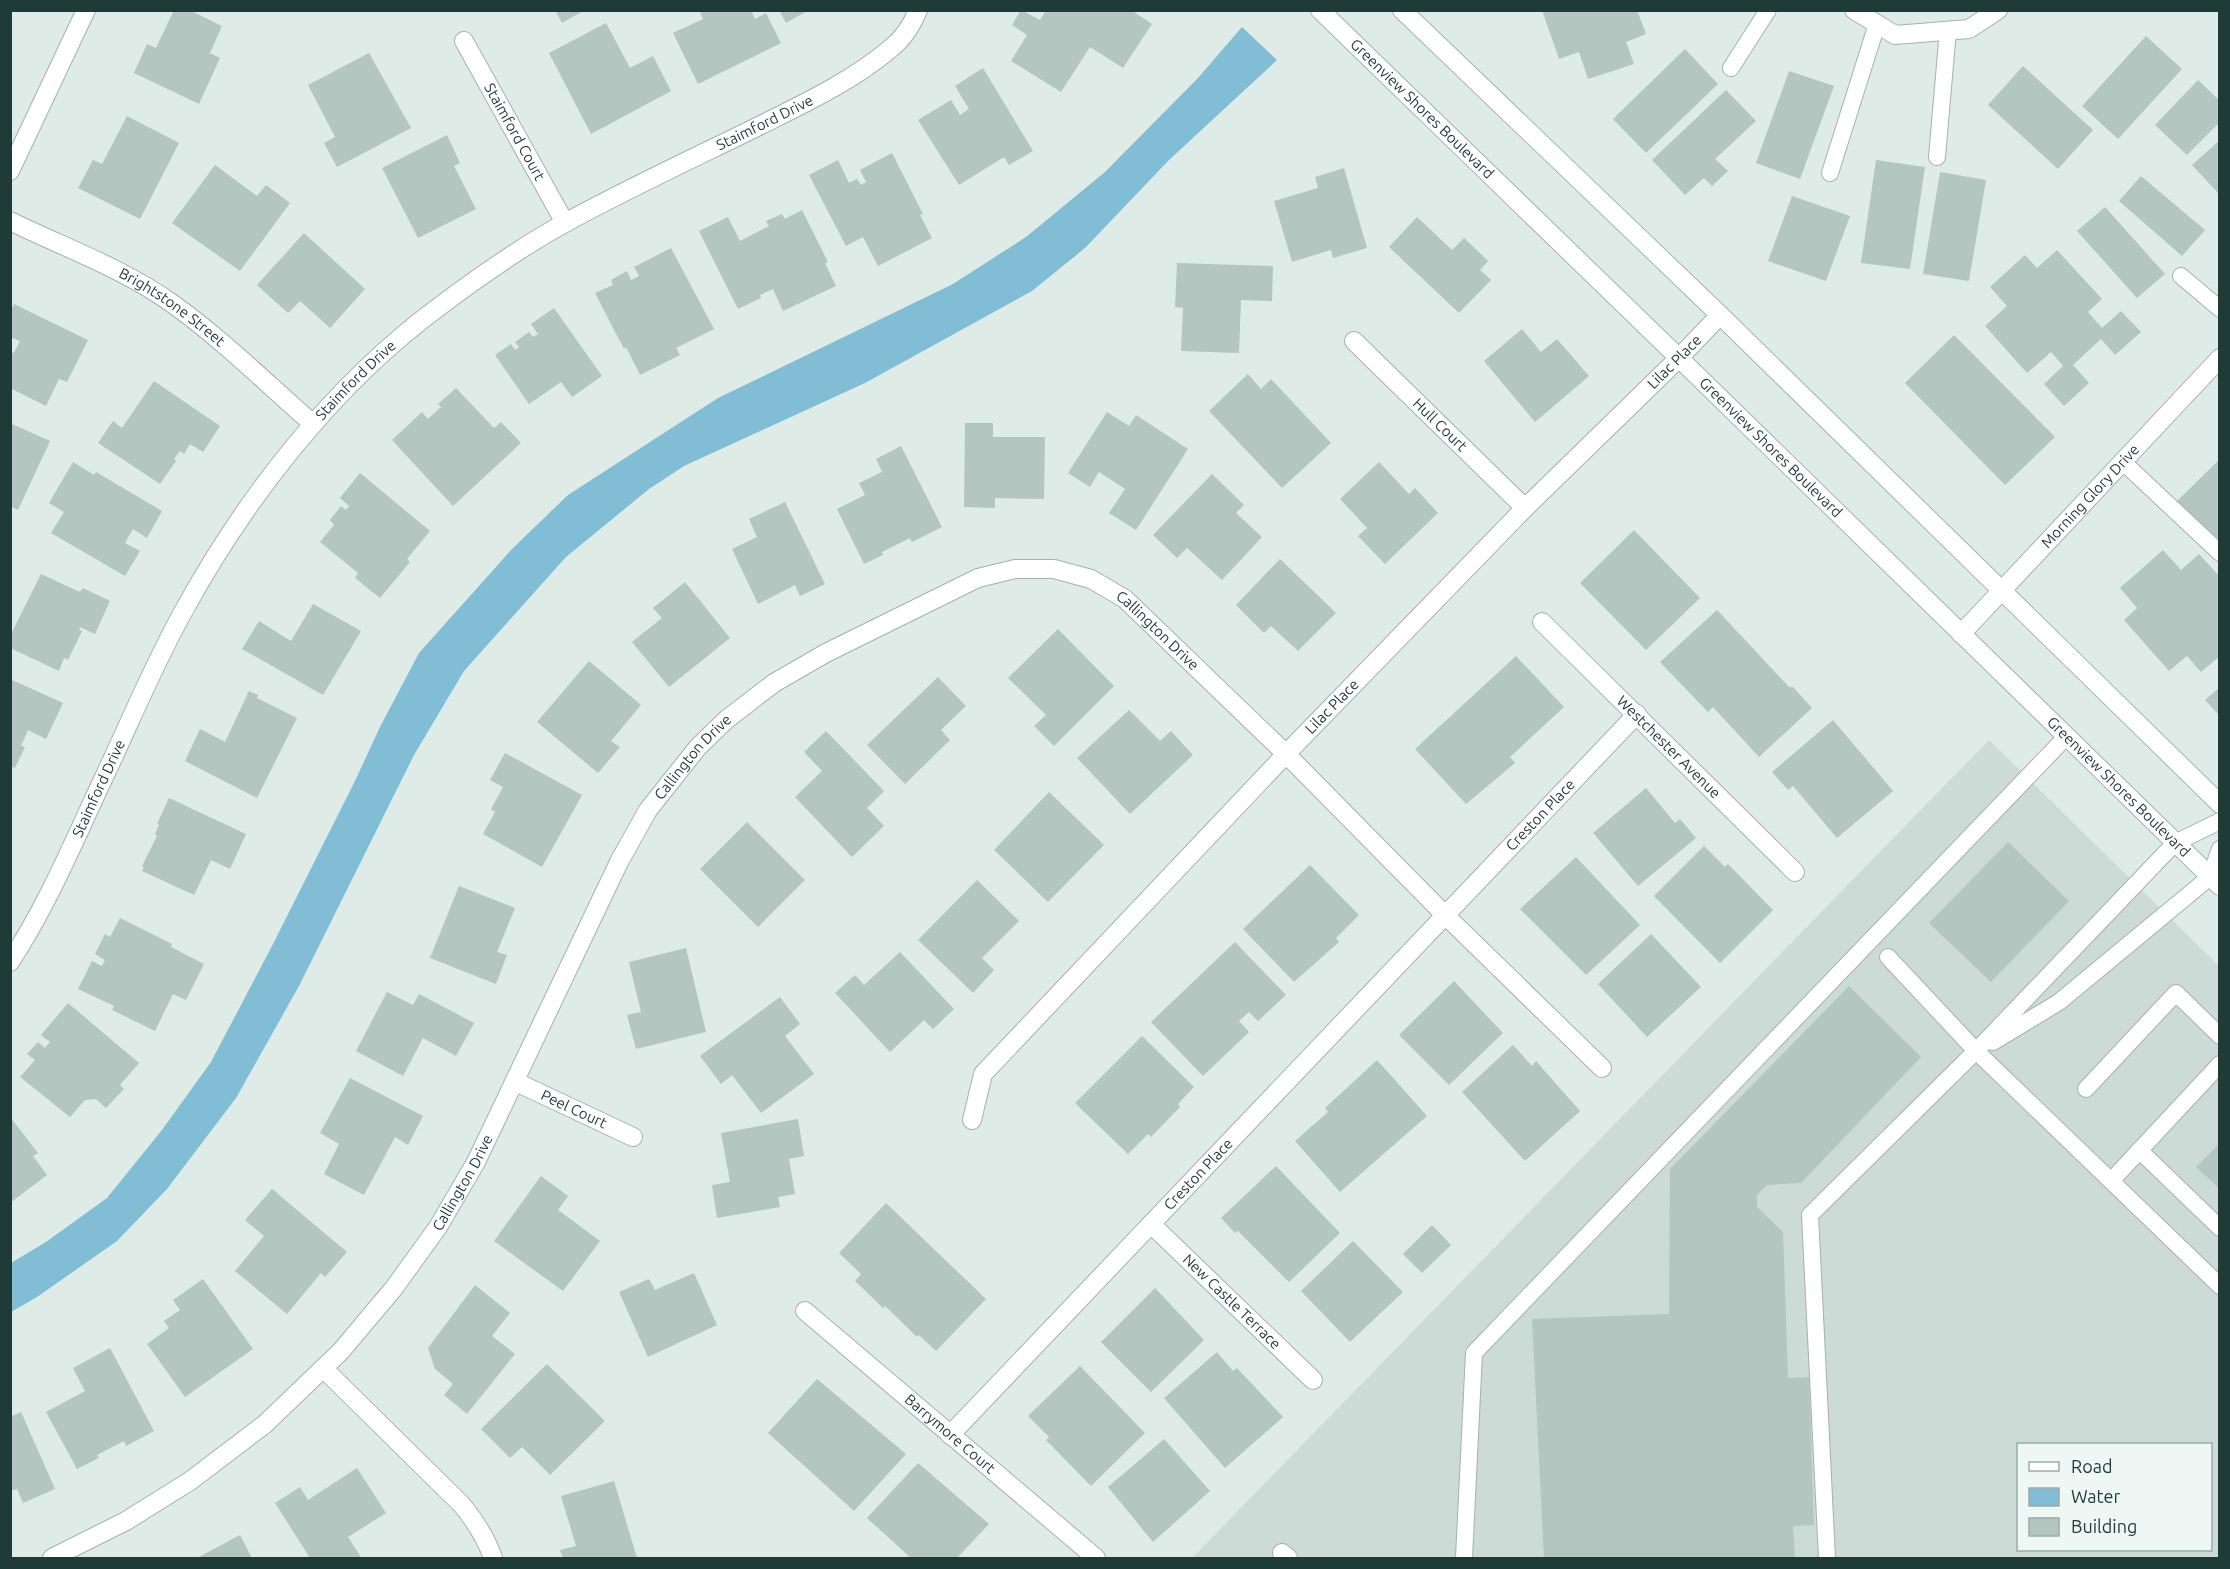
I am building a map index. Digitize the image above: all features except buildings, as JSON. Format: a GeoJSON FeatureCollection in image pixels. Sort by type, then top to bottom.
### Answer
{"type":"FeatureCollection","features":[{"type":"Feature","properties":{"kind":"street"},"geometry":{"type":"LineString","coordinates":[[10,171],[86,10]]}},
{"type":"Feature","properties":{"kind":"street","name":"Staimford Drive"},"geometry":{"type":"LineString","coordinates":[[10,962],[43,906],[181,615],[220,548],[264,484],[313,424],[377,359],[436,308],[499,263],[565,223],[804,103],[852,76],[891,49],[904,35],[918,10]]}},
{"type":"Feature","properties":{"kind":"street","name":"Greenview Shores Boulevard"},"geometry":{"type":"LineString","coordinates":[[1320,10],[2215,881]]}},
{"type":"Feature","properties":{"kind":"street"},"geometry":{"type":"LineString","coordinates":[[1402,10],[1720,315],[2220,804]]}},
{"type":"Feature","properties":{"kind":"street"},"geometry":{"type":"LineString","coordinates":[[1854,10],[1894,35],[1969,29],[1998,10]]}},
{"type":"Feature","properties":{"kind":"street","name":"Staimford Court"},"geometry":{"type":"LineString","coordinates":[[464,41],[565,223]]}},
{"type":"Feature","properties":{"kind":"street","name":"Brightstone Street"},"geometry":{"type":"LineString","coordinates":[[10,221],[135,281],[168,301],[200,324],[313,424]]}},
{"type":"Feature","properties":{"kind":"street","name":"Lilac Place"},"geometry":{"type":"LineString","coordinates":[[972,1120],[983,1074],[1286,754],[1525,508],[1720,315]]}},
{"type":"Feature","properties":{"kind":"street","name":"Hull Court"},"geometry":{"type":"LineString","coordinates":[[1354,341],[1525,508]]}},
{"type":"Feature","properties":{"kind":"street","name":"Morning Glory Drive"},"geometry":{"type":"LineString","coordinates":[[1961,634],[2220,358]]}},
{"type":"Feature","properties":{"kind":"street","name":"Callington Drive"},"geometry":{"type":"LineString","coordinates":[[52,1558],[126,1521],[190,1481],[265,1424],[346,1346],[394,1288],[438,1227],[476,1162],[619,862],[648,810],[698,747],[726,720],[774,683],[825,653],[978,578],[1015,569],[1044,568],[1073,573],[1108,588],[1139,611],[1286,754]]}},
{"type":"Feature","properties":{"kind":"street","name":"Westchester Avenue"},"geometry":{"type":"LineString","coordinates":[[1542,621],[1796,872]]}},
{"type":"Feature","properties":{"kind":"street","name":"Creston Place"},"geometry":{"type":"LineString","coordinates":[[950,1435],[1637,714]]}},
{"type":"Feature","properties":{"kind":"street"},"geometry":{"type":"LineString","coordinates":[[1286,754],[1445,915],[1602,1068]]}},
{"type":"Feature","properties":{"kind":"street","name":"Peel Court"},"geometry":{"type":"LineString","coordinates":[[516,1082],[633,1137]]}},
{"type":"Feature","properties":{"kind":"street","name":"New Castle Terrace"},"geometry":{"type":"LineString","coordinates":[[1151,1224],[1313,1380]]}},
{"type":"Feature","properties":{"kind":"street","name":"Barrymore Court"},"geometry":{"type":"LineString","coordinates":[[805,1311],[1096,1558]]}},
{"type":"Feature","properties":{"kind":"street"},"geometry":{"type":"LineString","coordinates":[[324,1369],[462,1505],[486,1538],[493,1558]]}},
{"type":"Feature","properties":{"kind":"lane"},"geometry":{"type":"LineString","coordinates":[[1731,68],[1768,10]]}},
{"type":"Feature","properties":{"kind":"lane"},"geometry":{"type":"LineString","coordinates":[[1830,172],[1877,24]]}},
{"type":"Feature","properties":{"kind":"lane"},"geometry":{"type":"LineString","coordinates":[[1937,157],[1948,30]]}},
{"type":"Feature","properties":{"kind":"lane"},"geometry":{"type":"LineString","coordinates":[[2181,276],[2220,309]]}},
{"type":"Feature","properties":{"kind":"lane"},"geometry":{"type":"LineString","coordinates":[[2123,462],[2220,553]]}},
{"type":"Feature","properties":{"kind":"lane"},"geometry":{"type":"LineString","coordinates":[[1464,1558],[1474,1353],[2066,737]]}},
{"type":"Feature","properties":{"kind":"lane"},"geometry":{"type":"LineString","coordinates":[[1827,1558],[1810,1215],[1976,1051],[2175,843],[2220,821]]}},
{"type":"Feature","properties":{"kind":"lane"},"geometry":{"type":"LineString","coordinates":[[1976,1051],[2059,1002],[2215,881],[2220,849]]}},
{"type":"Feature","properties":{"kind":"lane"},"geometry":{"type":"LineString","coordinates":[[1888,957],[1976,1051],[2220,1286]]}},
{"type":"Feature","properties":{"kind":"lane"},"geometry":{"type":"LineString","coordinates":[[2086,1089],[2176,993],[2220,1036]]}},
{"type":"Feature","properties":{"kind":"lane"},"geometry":{"type":"LineString","coordinates":[[2110,1181],[2220,1064]]}},
{"type":"Feature","properties":{"kind":"lane"},"geometry":{"type":"LineString","coordinates":[[2139,1150],[2220,1228]]}},
{"type":"Feature","properties":{"kind":"shaded area"},"geometry":{"type":"Polygon","coordinates":[[[1989,740],[2219,966],[2219,1558],[1192,1558],[1989,740]]]}},
{"type":"Feature","properties":{"kind":"water"},"geometry":{"type":"Polygon","coordinates":[[[1242,27],[1277,60],[1169,160],[1085,248],[1032,291],[865,383],[684,466],[649,489],[566,557],[464,671],[414,755],[299,986],[236,1098],[167,1189],[117,1241],[37,1297],[11,1312],[11,1263],[46,1242],[107,1198],[162,1130],[211,1062],[419,653],[513,548],[568,495],[718,398],[953,284],[1026,237],[1105,172],[1198,78],[1242,27]]]}}]}
